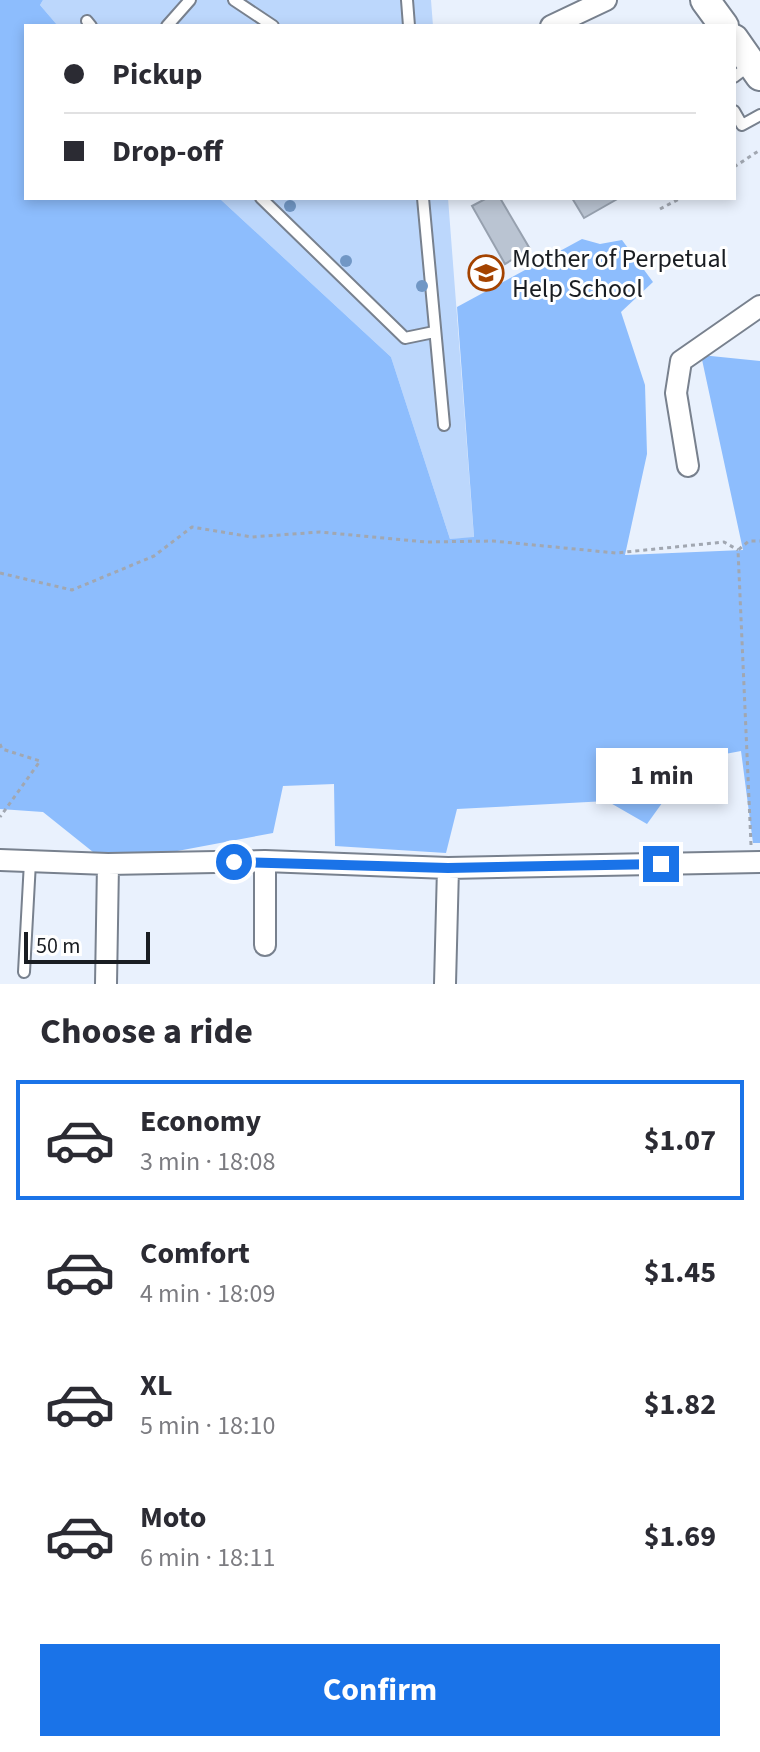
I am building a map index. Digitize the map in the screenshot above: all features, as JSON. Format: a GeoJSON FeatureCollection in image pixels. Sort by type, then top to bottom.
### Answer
{"type":"FeatureCollection","features":[{"type":"Feature","properties":{"kind":"main road"},"geometry":{"type":"LineString","coordinates":[[705,0],[723,24]]}},
{"type":"Feature","properties":{"kind":"main road"},"geometry":{"type":"LineString","coordinates":[[736,43],[749,72]]}},
{"type":"Feature","properties":{"kind":"street"},"geometry":{"type":"LineString","coordinates":[[555,24],[606,0]]}},
{"type":"Feature","properties":{"kind":"street"},"geometry":{"type":"LineString","coordinates":[[688,466],[676,393],[681,361],[760,306]]}},
{"type":"Feature","properties":{"kind":"street"},"geometry":{"type":"LineString","coordinates":[[0,860],[108,864],[265,861],[448,868],[756,862]]}},
{"type":"Feature","properties":{"kind":"street"},"geometry":{"type":"LineString","coordinates":[[265,861],[265,945]]}},
{"type":"Feature","properties":{"kind":"street"},"geometry":{"type":"LineString","coordinates":[[106,984],[108,864]]}},
{"type":"Feature","properties":{"kind":"street"},"geometry":{"type":"LineString","coordinates":[[445,984],[448,868]]}},
{"type":"Feature","properties":{"kind":"lane"},"geometry":{"type":"LineString","coordinates":[[169,24],[190,0]]}},
{"type":"Feature","properties":{"kind":"lane"},"geometry":{"type":"LineString","coordinates":[[234,0],[270,24]]}},
{"type":"Feature","properties":{"kind":"lane"},"geometry":{"type":"LineString","coordinates":[[407,0],[409,24]]}},
{"type":"Feature","properties":{"kind":"lane"},"geometry":{"type":"LineString","coordinates":[[736,114],[742,125],[760,115]]}},
{"type":"Feature","properties":{"kind":"lane"},"geometry":{"type":"LineString","coordinates":[[263,200],[405,338],[434,332]]}},
{"type":"Feature","properties":{"kind":"lane"},"geometry":{"type":"LineString","coordinates":[[423,200],[444,425]]}},
{"type":"Feature","properties":{"kind":"lane"},"geometry":{"type":"LineString","coordinates":[[24,972],[30,862]]}},
{"type":"Feature","properties":{"kind":"path"},"geometry":{"type":"LineString","coordinates":[[736,166],[760,150]]}},
{"type":"Feature","properties":{"kind":"path"},"geometry":{"type":"LineString","coordinates":[[660,209],[677,200]]}},
{"type":"Feature","properties":{"kind":"path"},"geometry":{"type":"LineString","coordinates":[[0,573],[72,590],[154,556],[192,527],[252,537],[320,532],[426,542],[493,541],[616,553],[724,542],[738,550]]}},
{"type":"Feature","properties":{"kind":"path"},"geometry":{"type":"LineString","coordinates":[[738,550],[749,541],[760,541]]}},
{"type":"Feature","properties":{"kind":"path"},"geometry":{"type":"LineString","coordinates":[[738,550],[756,862]]}},
{"type":"Feature","properties":{"kind":"path"},"geometry":{"type":"LineString","coordinates":[[0,744],[2,749],[40,761],[0,817]]}},
{"type":"Feature","properties":{"kind":"shaded area"},"geometry":{"type":"Polygon","coordinates":[[[43,0],[431,0],[433,24],[56,24],[40,5],[43,0]]]}},
{"type":"Feature","properties":{"kind":"shaded area"},"geometry":{"type":"Polygon","coordinates":[[[221,200],[448,200],[474,538],[450,539],[391,357],[221,200]]]}},
{"type":"Feature","properties":{"kind":"water"},"geometry":{"type":"Polygon","coordinates":[[[0,0],[43,0],[40,5],[56,24],[24,24],[24,200],[221,200],[391,357],[450,539],[474,537],[457,307],[582,239],[600,244],[622,240],[653,282],[621,312],[645,385],[647,454],[625,555],[743,550],[701,355],[760,361],[760,843],[753,843],[741,751],[693,760],[647,824],[607,801],[457,809],[446,853],[335,846],[334,784],[283,786],[273,833],[108,864],[43,812],[0,809],[0,0]]]}},
{"type":"Feature","properties":{"kind":"building"},"geometry":{"type":"Polygon","coordinates":[[[483,200],[501,200],[530,249],[505,264],[472,206],[483,200]]]}},
{"type":"Feature","properties":{"kind":"building"},"geometry":{"type":"Polygon","coordinates":[[[573,200],[616,200],[584,218],[573,200]]]}},
{"type":"Feature","properties":{"kind":"place","name":"Mother of Perpetual Help School"},"geometry":{"type":"Point","coordinates":[486,273]}},
{"type":"Feature","properties":{"kind":"route"},"geometry":{"type":"LineString","coordinates":[[234,862],[448,868],[661,864]]}}]}
